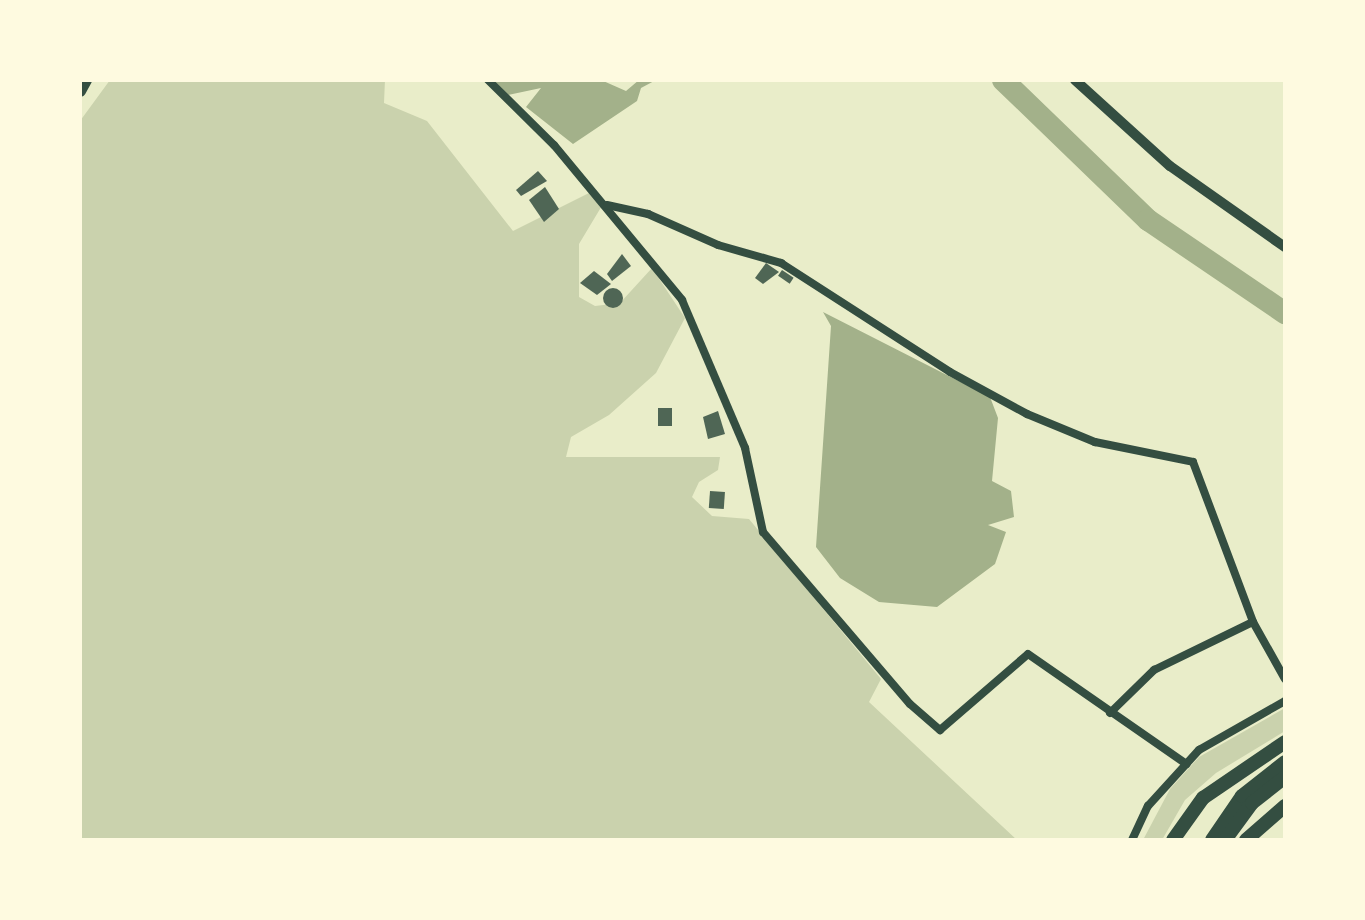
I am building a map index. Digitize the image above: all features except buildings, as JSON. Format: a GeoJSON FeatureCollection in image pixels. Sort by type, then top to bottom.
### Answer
{"type":"FeatureCollection","features":[{"type":"Feature","properties":{"kind":"highway"},"geometry":{"type":"LineString","coordinates":[[1173,840],[1203,798],[1284,744]]}},
{"type":"Feature","properties":{"kind":"highway"},"geometry":{"type":"LineString","coordinates":[[1212,840],[1242,796],[1285,762]]}},
{"type":"Feature","properties":{"kind":"highway"},"geometry":{"type":"LineString","coordinates":[[1225,840],[1252,803],[1285,777]]}},
{"type":"Feature","properties":{"kind":"highway"},"geometry":{"type":"LineString","coordinates":[[1246,840],[1285,806]]}},
{"type":"Feature","properties":{"kind":"main road"},"geometry":{"type":"LineString","coordinates":[[80,91],[86,80]]}},
{"type":"Feature","properties":{"kind":"street"},"geometry":{"type":"LineString","coordinates":[[488,80],[607,205],[682,300],[745,448],[763,532],[910,704],[940,730],[1028,654],[1186,764]]}},
{"type":"Feature","properties":{"kind":"street"},"geometry":{"type":"LineString","coordinates":[[1075,80],[1170,166],[1285,247]]}},
{"type":"Feature","properties":{"kind":"street"},"geometry":{"type":"LineString","coordinates":[[607,205],[648,214],[718,245],[781,263],[950,372],[1027,414],[1095,442],[1193,462],[1253,622],[1285,679]]}},
{"type":"Feature","properties":{"kind":"street"},"geometry":{"type":"LineString","coordinates":[[1110,713],[1154,670],[1253,622]]}},
{"type":"Feature","properties":{"kind":"street"},"geometry":{"type":"LineString","coordinates":[[1132,840],[1148,806],[1199,750],[1285,701]]}},
{"type":"Feature","properties":{"kind":"shaded area"},"geometry":{"type":"Polygon","coordinates":[[[110,80],[385,80],[384,103],[427,121],[513,231],[589,193],[603,204],[579,244],[579,297],[595,306],[620,303],[652,268],[685,318],[656,373],[609,415],[571,437],[566,457],[720,457],[718,470],[699,482],[692,497],[712,516],[749,519],[881,679],[869,702],[1017,840],[80,840],[80,121],[110,80]]]}},
{"type":"Feature","properties":{"kind":"shaded area"},"geometry":{"type":"Polygon","coordinates":[[[493,80],[601,80],[626,91],[639,80],[656,80],[641,88],[637,101],[573,144],[526,107],[541,88],[508,95],[493,80]]]}},
{"type":"Feature","properties":{"kind":"shaded area"},"geometry":{"type":"Polygon","coordinates":[[[823,312],[990,397],[998,418],[992,481],[1011,491],[1014,517],[988,525],[1006,532],[995,564],[937,607],[879,602],[840,578],[816,547],[831,326],[823,312]]]}},
{"type":"Feature","properties":{"kind":"shaded area"},"geometry":{"type":"Polygon","coordinates":[[[1285,708],[1285,731],[1216,773],[1185,800],[1162,840],[1143,840],[1170,789],[1199,757],[1285,708]]]}},
{"type":"Feature","properties":{"kind":"waterway"},"geometry":{"type":"LineString","coordinates":[[1003,80],[1148,220],[1285,313]]}}]}
